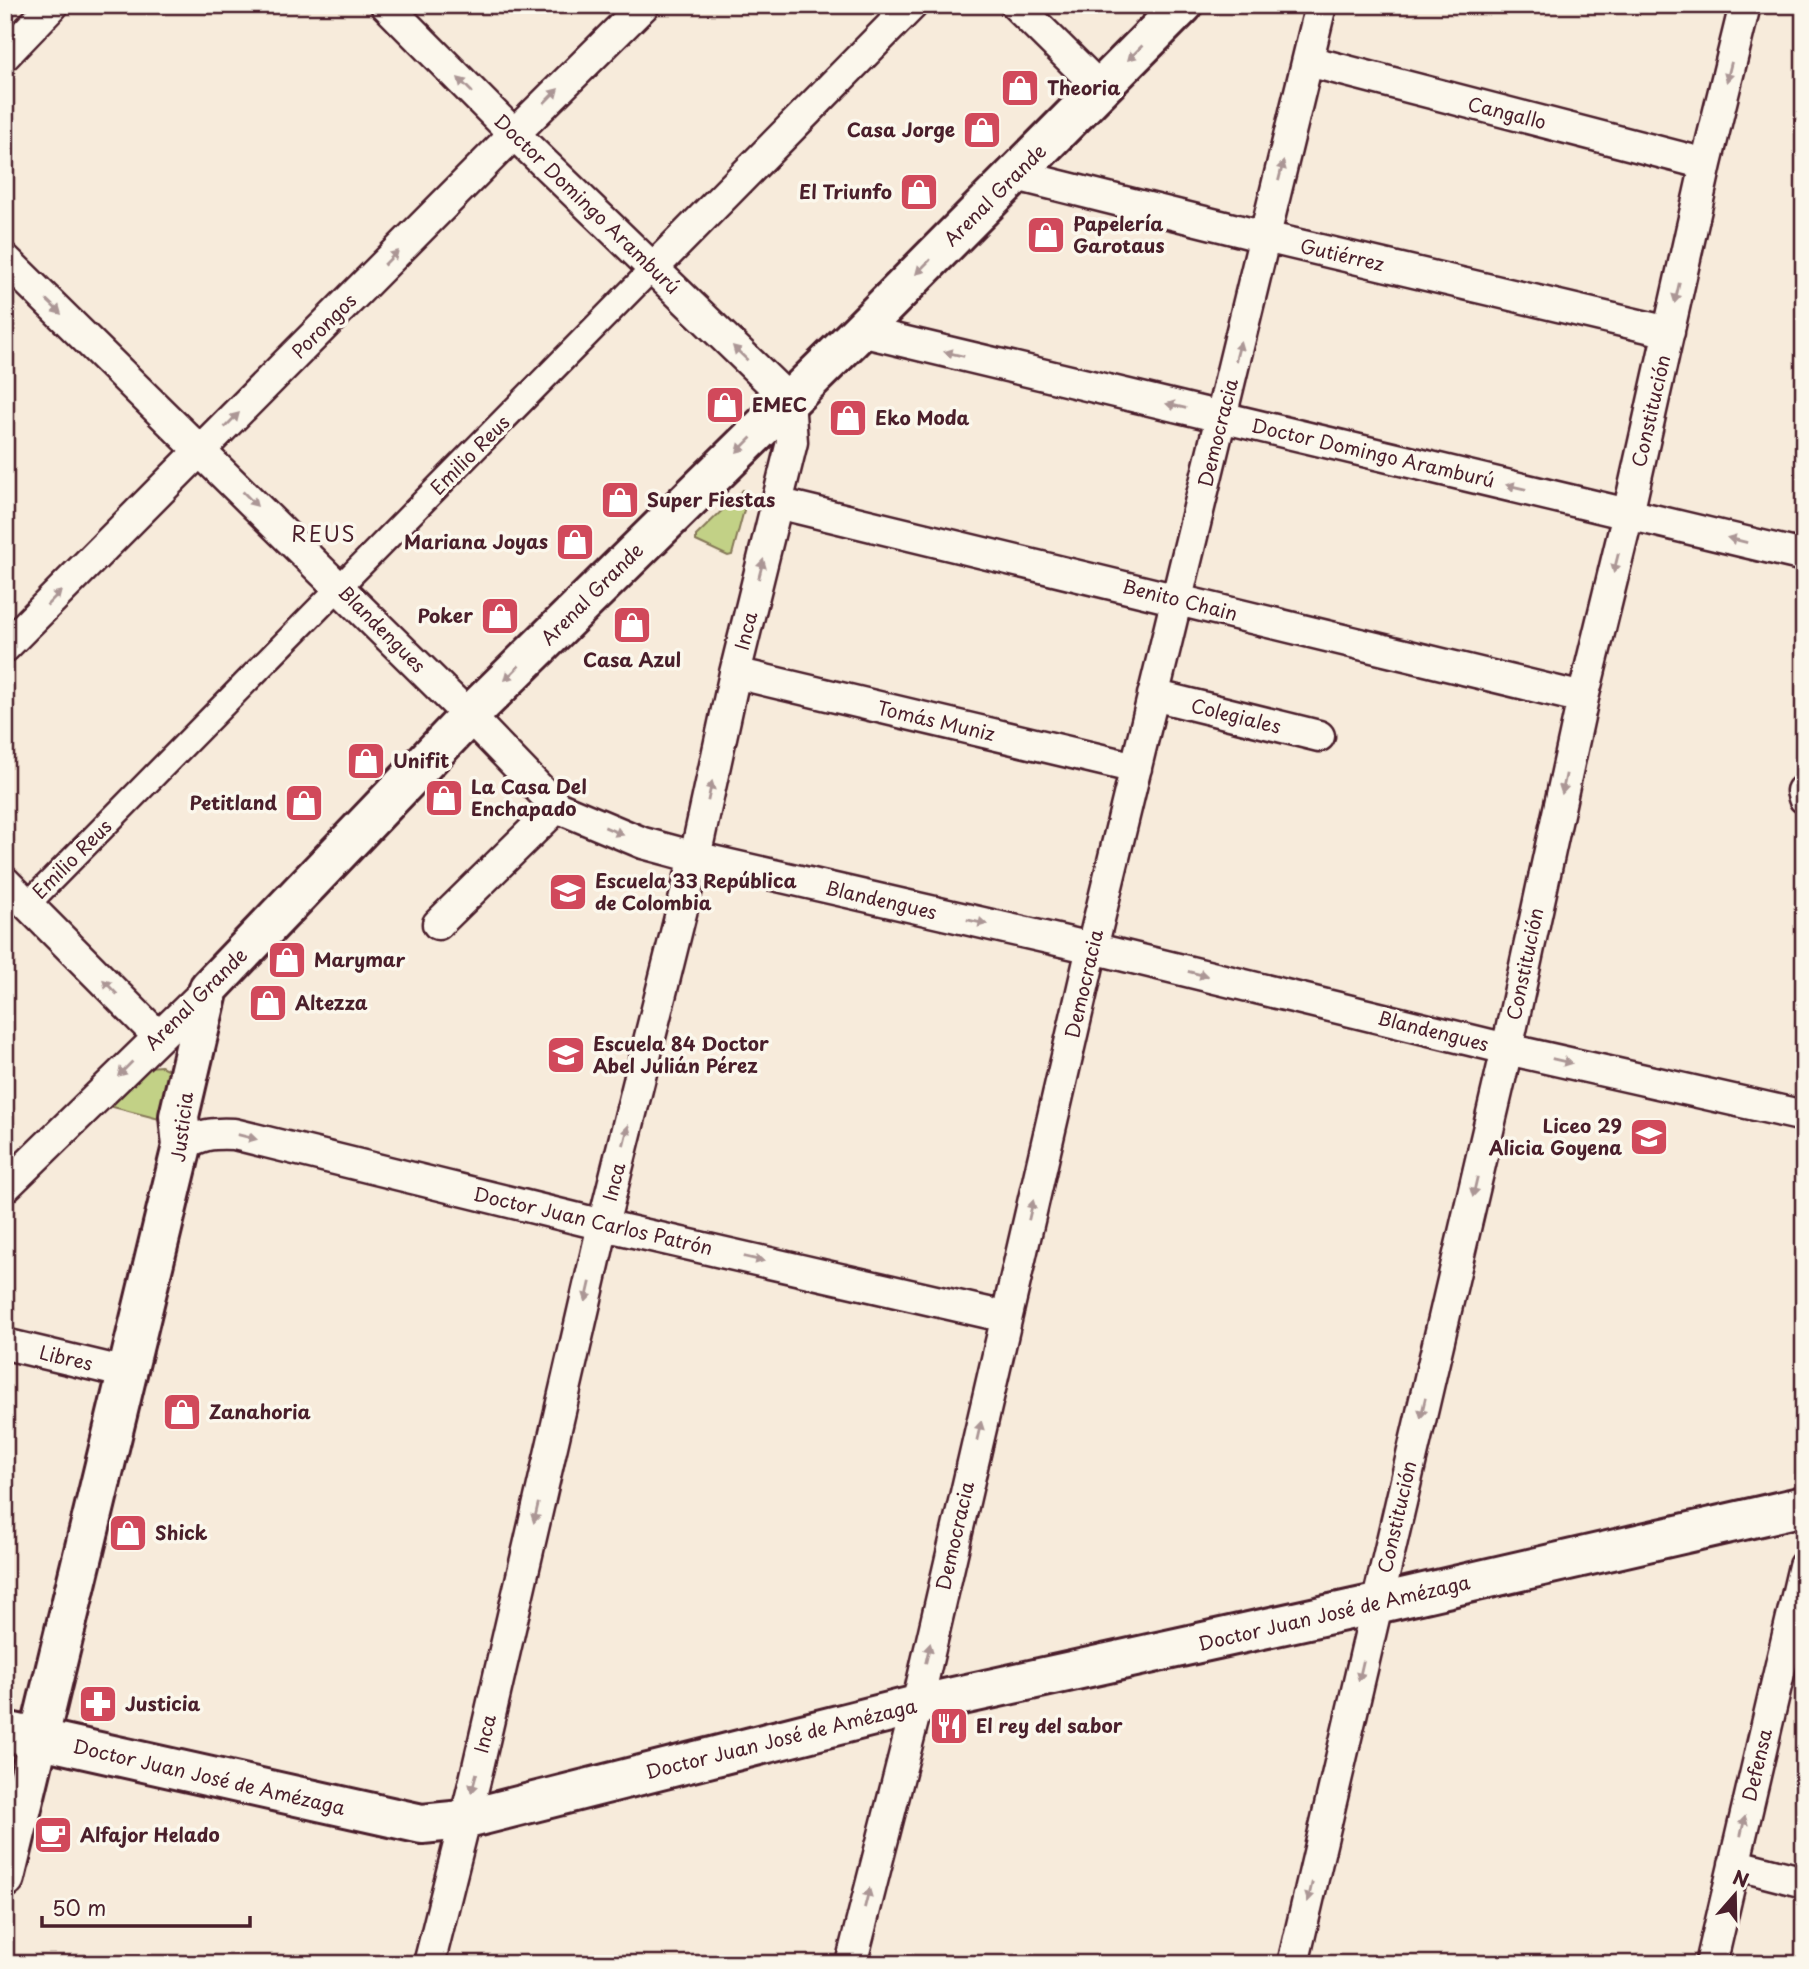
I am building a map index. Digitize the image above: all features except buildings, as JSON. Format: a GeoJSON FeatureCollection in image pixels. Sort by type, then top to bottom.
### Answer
{"type":"FeatureCollection","features":[{"type":"Feature","properties":{"kind":"street"},"geometry":{"type":"LineString","coordinates":[[5,55],[53,5]]}},
{"type":"Feature","properties":{"kind":"street","name":"Doctor Domingo Aramburú"},"geometry":{"type":"LineString","coordinates":[[386,5],[513,134],[789,400]]}},
{"type":"Feature","properties":{"kind":"street","name":"Porongos"},"geometry":{"type":"LineString","coordinates":[[5,647],[644,5]]}},
{"type":"Feature","properties":{"kind":"street","name":"Emilio Reus"},"geometry":{"type":"LineString","coordinates":[[28,904],[912,5]]}},
{"type":"Feature","properties":{"kind":"street"},"geometry":{"type":"LineString","coordinates":[[1016,5],[1100,88]]}},
{"type":"Feature","properties":{"kind":"street","name":"Arenal Grande"},"geometry":{"type":"LineString","coordinates":[[5,1186],[209,988],[469,716],[860,331],[1184,5]]}},
{"type":"Feature","properties":{"kind":"street","name":"Democracia"},"geometry":{"type":"LineString","coordinates":[[851,1964],[916,1705],[1092,948],[1321,5]]}},
{"type":"Feature","properties":{"kind":"street","name":"Constitución"},"geometry":{"type":"LineString","coordinates":[[1293,1964],[1507,1049],[1583,698],[1745,5]]}},
{"type":"Feature","properties":{"kind":"street","name":"Cangallo"},"geometry":{"type":"LineString","coordinates":[[1308,61],[1706,164]]}},
{"type":"Feature","properties":{"kind":"street","name":"Gutiérrez"},"geometry":{"type":"LineString","coordinates":[[1016,175],[1668,332]]}},
{"type":"Feature","properties":{"kind":"street","name":"Blandengues"},"geometry":{"type":"LineString","coordinates":[[5,259],[340,587],[557,807],[643,843],[695,857],[1092,948],[1507,1049],[1804,1116]]}},
{"type":"Feature","properties":{"kind":"street","name":"Doctor Domingo Aramburú"},"geometry":{"type":"LineString","coordinates":[[860,331],[1804,556]]}},
{"type":"Feature","properties":{"kind":"street","name":"Inca"},"geometry":{"type":"LineString","coordinates":[[429,1964],[475,1780],[603,1225],[695,857],[735,673],[792,442],[789,400]]}},
{"type":"Feature","properties":{"kind":"street","name":"Benito Chain"},"geometry":{"type":"LineString","coordinates":[[777,503],[1583,698]]}},
{"type":"Feature","properties":{"kind":"street","name":"Tomás Muniz"},"geometry":{"type":"LineString","coordinates":[[735,673],[1136,768]]}},
{"type":"Feature","properties":{"kind":"street","name":"Colegiales"},"geometry":{"type":"LineString","coordinates":[[1153,695],[1319,736]]}},
{"type":"Feature","properties":{"kind":"street"},"geometry":{"type":"LineString","coordinates":[[438,924],[557,807]]}},
{"type":"Feature","properties":{"kind":"street"},"geometry":{"type":"LineString","coordinates":[[5,881],[158,1036]]}},
{"type":"Feature","properties":{"kind":"street","name":"Justicia"},"geometry":{"type":"LineString","coordinates":[[5,1878],[23,1735],[127,1373],[182,1146],[179,1116],[209,988]]}},
{"type":"Feature","properties":{"kind":"street","name":"Doctor Juan Carlos Patrón"},"geometry":{"type":"LineString","coordinates":[[182,1146],[211,1133],[234,1134],[603,1225],[1006,1317]]}},
{"type":"Feature","properties":{"kind":"street","name":"Libres"},"geometry":{"type":"LineString","coordinates":[[5,1344],[127,1373]]}},
{"type":"Feature","properties":{"kind":"street","name":"Doctor Juan José de Amézaga"},"geometry":{"type":"LineString","coordinates":[[23,1735],[422,1824],[463,1820],[916,1705],[1804,1506]]}},
{"type":"Feature","properties":{"kind":"street","name":"Defensa"},"geometry":{"type":"LineString","coordinates":[[1711,1964],[1804,1566]]}},
{"type":"Feature","properties":{"kind":"street"},"geometry":{"type":"LineString","coordinates":[[1734,1864],[1804,1882]]}},
{"type":"Feature","properties":{"kind":"green space"},"geometry":{"type":"Polygon","coordinates":[[[743,490],[748,495],[732,555],[728,556],[696,541],[696,536],[743,490]]]}},
{"type":"Feature","properties":{"kind":"green space"},"geometry":{"type":"Polygon","coordinates":[[[161,1066],[171,1071],[163,1120],[109,1106],[149,1067],[161,1066]]]}},
{"type":"Feature","properties":{"kind":"place","name":"Theoria"},"geometry":{"type":"Point","coordinates":[1020,88]}},
{"type":"Feature","properties":{"kind":"place","name":"Casa Jorge"},"geometry":{"type":"Point","coordinates":[982,130]}},
{"type":"Feature","properties":{"kind":"place","name":"El Triunfo"},"geometry":{"type":"Point","coordinates":[919,192]}},
{"type":"Feature","properties":{"kind":"place","name":"Papelería Garotaus"},"geometry":{"type":"Point","coordinates":[1046,235]}},
{"type":"Feature","properties":{"kind":"place","name":"EMEC"},"geometry":{"type":"Point","coordinates":[725,405]}},
{"type":"Feature","properties":{"kind":"place","name":"Eko Moda"},"geometry":{"type":"Point","coordinates":[848,418]}},
{"type":"Feature","properties":{"kind":"place","name":"Super Fiestas"},"geometry":{"type":"Point","coordinates":[620,500]}},
{"type":"Feature","properties":{"kind":"place","name":"Mariana Joyas"},"geometry":{"type":"Point","coordinates":[575,542]}},
{"type":"Feature","properties":{"kind":"place","name":"Poker"},"geometry":{"type":"Point","coordinates":[500,616]}},
{"type":"Feature","properties":{"kind":"place","name":"Casa Azul"},"geometry":{"type":"Point","coordinates":[632,625]}},
{"type":"Feature","properties":{"kind":"place","name":"Unifit"},"geometry":{"type":"Point","coordinates":[366,761]}},
{"type":"Feature","properties":{"kind":"place","name":"La Casa Del Enchapado"},"geometry":{"type":"Point","coordinates":[444,798]}},
{"type":"Feature","properties":{"kind":"place","name":"Petitland"},"geometry":{"type":"Point","coordinates":[304,803]}},
{"type":"Feature","properties":{"kind":"place","name":"Escuela 33 República de Colombia"},"geometry":{"type":"Point","coordinates":[568,892]}},
{"type":"Feature","properties":{"kind":"place","name":"Marymar"},"geometry":{"type":"Point","coordinates":[287,960]}},
{"type":"Feature","properties":{"kind":"place","name":"Altezza"},"geometry":{"type":"Point","coordinates":[268,1003]}},
{"type":"Feature","properties":{"kind":"place","name":"Escuela 84 Doctor Abel Julián Pérez"},"geometry":{"type":"Point","coordinates":[566,1055]}},
{"type":"Feature","properties":{"kind":"place","name":"Liceo 29 Alicia Goyena"},"geometry":{"type":"Point","coordinates":[1649,1137]}},
{"type":"Feature","properties":{"kind":"place","name":"Zanahoria"},"geometry":{"type":"Point","coordinates":[182,1412]}},
{"type":"Feature","properties":{"kind":"place","name":"Shick"},"geometry":{"type":"Point","coordinates":[128,1533]}},
{"type":"Feature","properties":{"kind":"place","name":"Justicia"},"geometry":{"type":"Point","coordinates":[98,1704]}},
{"type":"Feature","properties":{"kind":"place","name":"El rey del sabor"},"geometry":{"type":"Point","coordinates":[949,1726]}},
{"type":"Feature","properties":{"kind":"place","name":"Alfajor Helado"},"geometry":{"type":"Point","coordinates":[53,1835]}},
{"type":"Feature","properties":{"kind":"district","name":"REUS"},"geometry":{"type":"Point","coordinates":[324,535]}}]}
